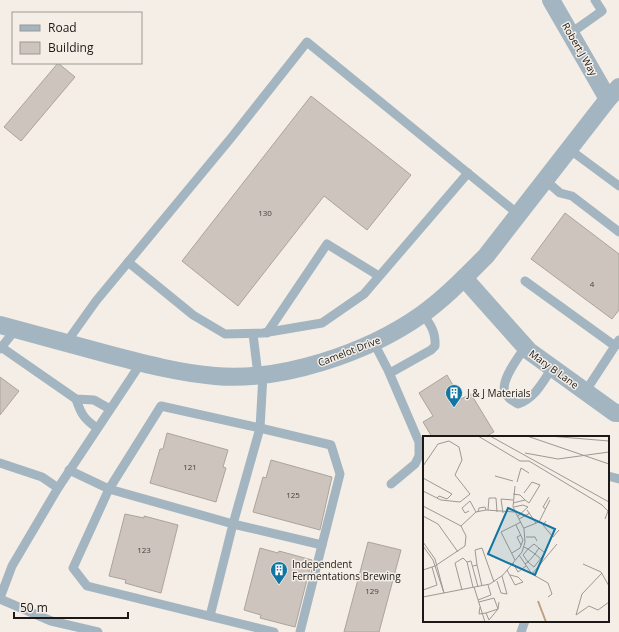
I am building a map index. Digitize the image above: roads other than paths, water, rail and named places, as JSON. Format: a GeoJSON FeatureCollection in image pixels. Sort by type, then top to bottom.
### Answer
{"type":"FeatureCollection","features":[{"type":"Feature","properties":{"kind":"street","name":"Robert J Way"},"geometry":{"type":"LineString","coordinates":[[552,0],[571,33],[614,93]]}},
{"type":"Feature","properties":{"kind":"street","name":"Camelot Drive"},"geometry":{"type":"LineString","coordinates":[[8,327],[141,363],[171,370],[215,376],[261,375],[298,368],[374,343],[395,332],[423,314],[464,278],[486,256],[614,93]]}},
{"type":"Feature","properties":{"kind":"street","name":"Mary B Lane"},"geometry":{"type":"LineString","coordinates":[[464,278],[529,351],[585,392],[615,413],[619,414]]}},
{"type":"Feature","properties":{"kind":"lane"},"geometry":{"type":"LineString","coordinates":[[571,33],[602,11],[596,0]]}},
{"type":"Feature","properties":{"kind":"lane"},"geometry":{"type":"LineString","coordinates":[[66,343],[96,301],[307,42],[518,214]]}},
{"type":"Feature","properties":{"kind":"lane"},"geometry":{"type":"LineString","coordinates":[[569,149],[619,186]]}},
{"type":"Feature","properties":{"kind":"lane"},"geometry":{"type":"LineString","coordinates":[[128,262],[193,315],[225,334],[253,334],[322,323],[364,294],[468,173]]}},
{"type":"Feature","properties":{"kind":"lane"},"geometry":{"type":"LineString","coordinates":[[545,180],[560,193],[572,196],[619,232]]}},
{"type":"Feature","properties":{"kind":"lane"},"geometry":{"type":"LineString","coordinates":[[267,332],[327,244],[379,276]]}},
{"type":"Feature","properties":{"kind":"lane"},"geometry":{"type":"LineString","coordinates":[[525,281],[617,343],[585,392]]}},
{"type":"Feature","properties":{"kind":"lane"},"geometry":{"type":"LineString","coordinates":[[390,373],[431,350],[435,346],[436,338],[433,328],[423,314]]}},
{"type":"Feature","properties":{"kind":"lane"},"geometry":{"type":"LineString","coordinates":[[8,327],[1,348],[76,399],[94,400],[110,409]]}},
{"type":"Feature","properties":{"kind":"lane"},"geometry":{"type":"LineString","coordinates":[[210,616],[233,524],[260,428],[261,375],[253,334]]}},
{"type":"Feature","properties":{"kind":"lane"},"geometry":{"type":"LineString","coordinates":[[374,343],[390,373],[419,442],[419,456],[415,464],[391,484]]}},
{"type":"Feature","properties":{"kind":"lane"},"geometry":{"type":"LineString","coordinates":[[525,347],[504,383],[504,390],[509,398],[518,404],[524,402],[534,395],[552,368]]}},
{"type":"Feature","properties":{"kind":"lane"},"geometry":{"type":"LineString","coordinates":[[98,632],[51,621],[0,598],[12,566],[58,488],[141,363]]}},
{"type":"Feature","properties":{"kind":"lane"},"geometry":{"type":"LineString","coordinates":[[76,399],[79,410],[84,419],[97,428]]}},
{"type":"Feature","properties":{"kind":"lane"},"geometry":{"type":"LineString","coordinates":[[274,632],[87,586],[73,568],[109,489],[161,406],[331,445],[340,474],[300,632]]}},
{"type":"Feature","properties":{"kind":"lane"},"geometry":{"type":"LineString","coordinates":[[0,463],[42,477],[58,488]]}},
{"type":"Feature","properties":{"kind":"lane"},"geometry":{"type":"LineString","coordinates":[[69,470],[109,489],[233,524],[322,545]]}},
{"type":"Feature","properties":{"kind":"lane"},"geometry":{"type":"LineString","coordinates":[[609,476],[619,479]]}},
{"type":"Feature","properties":{"kind":"lane"},"geometry":{"type":"LineString","coordinates":[[521,632],[524,622]]}},
{"type":"Feature","properties":{"kind":"place","name":"J & J Materials"},"geometry":{"type":"Point","coordinates":[454,408]}},
{"type":"Feature","properties":{"kind":"place","name":"Independent Fermentations Brewing"},"geometry":{"type":"Point","coordinates":[279,585]}}]}
